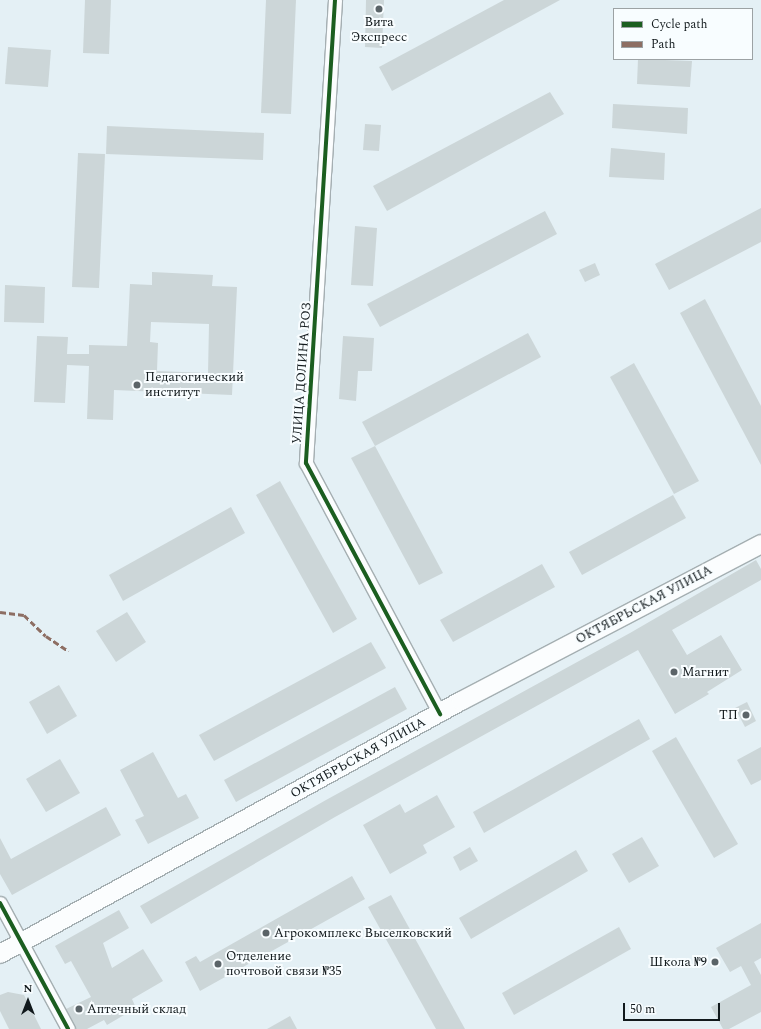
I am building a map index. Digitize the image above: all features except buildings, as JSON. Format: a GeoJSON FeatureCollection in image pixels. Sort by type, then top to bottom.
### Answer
{"type":"FeatureCollection","features":[{"type":"Feature","properties":{"kind":"main road","name":"ОКТЯБРЬСКАЯ УЛИЦА"},"geometry":{"type":"LineString","coordinates":[[0,954],[440,714],[761,544]]}},
{"type":"Feature","properties":{"kind":"street","name":"УЛИЦА ДОЛИНА РОЗ"},"geometry":{"type":"LineString","coordinates":[[335,0],[306,463],[440,714]]}},
{"type":"Feature","properties":{"kind":"street"},"geometry":{"type":"LineString","coordinates":[[0,903],[68,1029]]}},
{"type":"Feature","properties":{"kind":"marked path"},"geometry":{"type":"LineString","coordinates":[[0,612],[24,615],[46,636],[68,651]]}},
{"type":"Feature","properties":{"kind":"cycle path"},"geometry":{"type":"LineString","coordinates":[[335,0],[306,463],[440,714]]}},
{"type":"Feature","properties":{"kind":"cycle path"},"geometry":{"type":"LineString","coordinates":[[0,903],[68,1029]]}},
{"type":"Feature","properties":{"kind":"place","name":"Вита Экспресс"},"geometry":{"type":"Point","coordinates":[379,9]}},
{"type":"Feature","properties":{"kind":"place","name":"Педагогический институт"},"geometry":{"type":"Point","coordinates":[137,385]}},
{"type":"Feature","properties":{"kind":"place","name":"Магнит"},"geometry":{"type":"Point","coordinates":[674,672]}},
{"type":"Feature","properties":{"kind":"place","name":"ТП"},"geometry":{"type":"Point","coordinates":[746,715]}},
{"type":"Feature","properties":{"kind":"place","name":"Агрокомплекс Выселковский"},"geometry":{"type":"Point","coordinates":[266,933]}},
{"type":"Feature","properties":{"kind":"place","name":"Школа №9"},"geometry":{"type":"Point","coordinates":[715,962]}},
{"type":"Feature","properties":{"kind":"place","name":"Отделение почтовой связи №35"},"geometry":{"type":"Point","coordinates":[218,964]}},
{"type":"Feature","properties":{"kind":"place","name":"Аптечный склад"},"geometry":{"type":"Point","coordinates":[79,1009]}}]}
